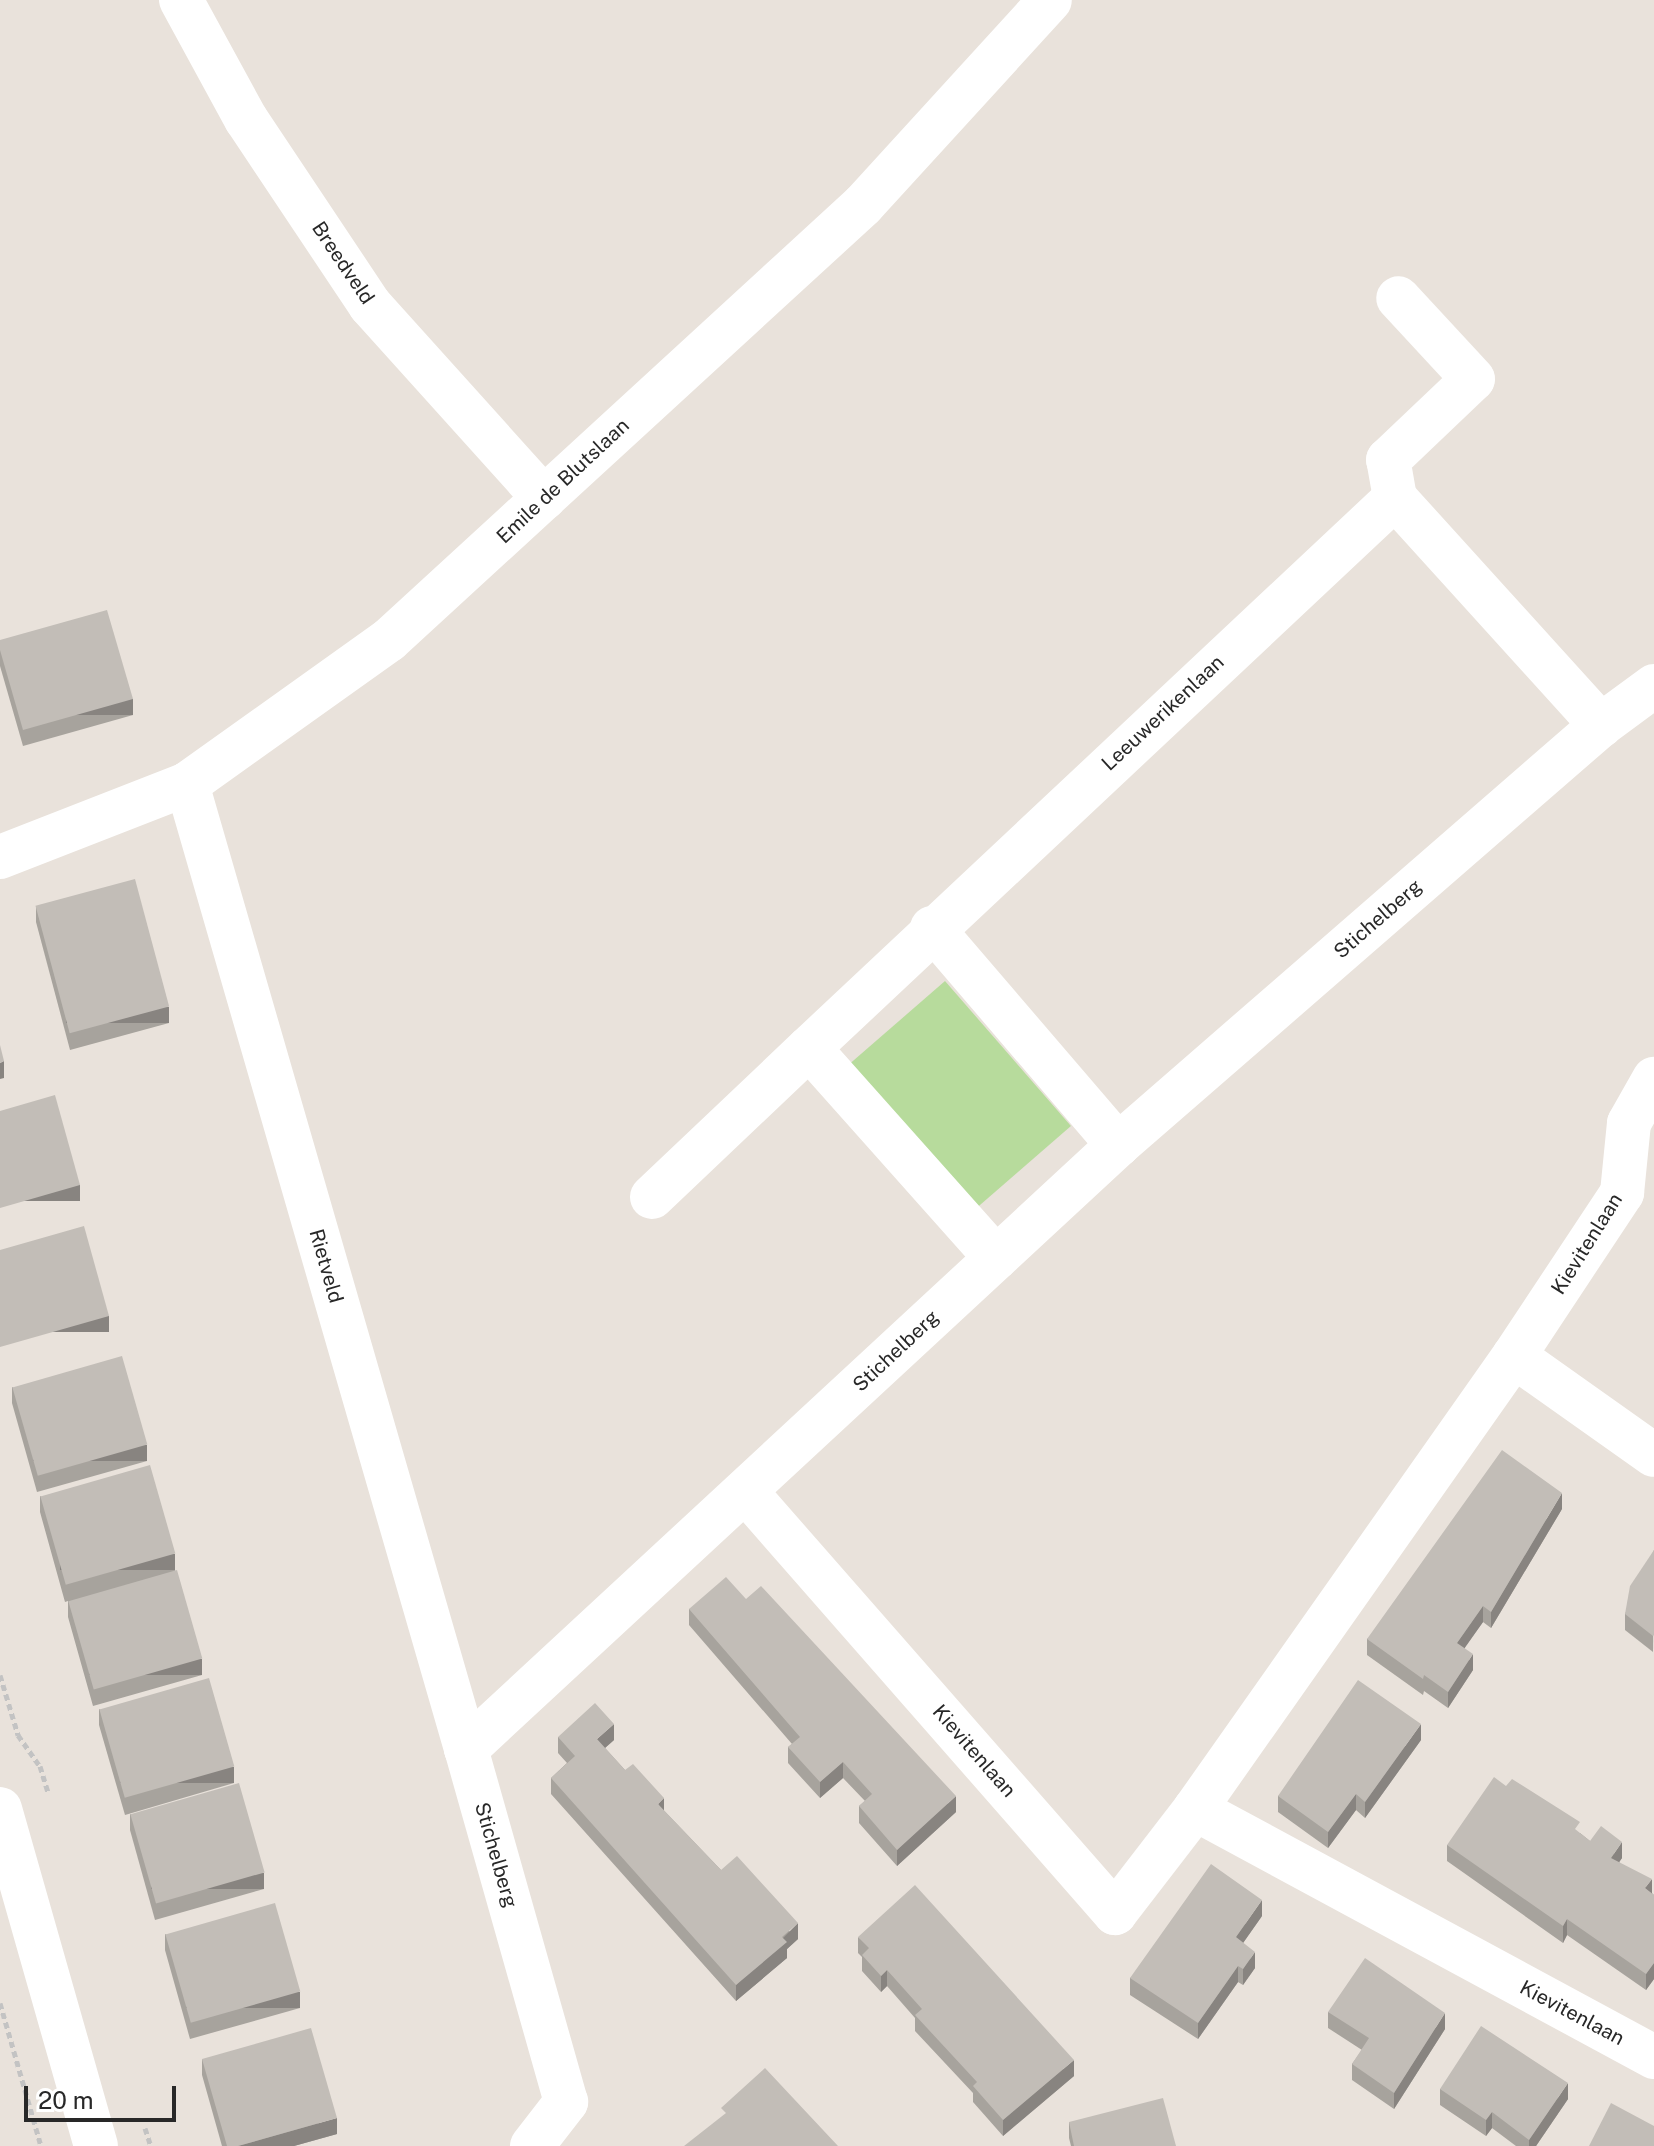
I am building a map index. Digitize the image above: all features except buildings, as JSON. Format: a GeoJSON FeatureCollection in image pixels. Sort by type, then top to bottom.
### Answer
{"type":"FeatureCollection","features":[{"type":"Feature","properties":{"kind":"street","name":"Breedveld"},"geometry":{"type":"LineString","coordinates":[[181,0],[246,119],[370,305],[544,498]]}},
{"type":"Feature","properties":{"kind":"street","name":"Emile de Blutslaan"},"geometry":{"type":"LineString","coordinates":[[0,857],[187,784],[389,640],[863,205],[1050,0]]}},
{"type":"Feature","properties":{"kind":"street"},"geometry":{"type":"LineString","coordinates":[[1398,298],[1473,379],[1388,460],[1395,498],[1601,725]]}},
{"type":"Feature","properties":{"kind":"street","name":"Leeuwerikenlaan"},"geometry":{"type":"LineString","coordinates":[[652,1197],[932,928],[1395,498]]}},
{"type":"Feature","properties":{"kind":"street","name":"Stichelberg"},"geometry":{"type":"LineString","coordinates":[[532,2146],[566,2102],[466,1749],[1118,1145],[1601,725],[1654,686]]}},
{"type":"Feature","properties":{"kind":"street","name":"Rietveld"},"geometry":{"type":"LineString","coordinates":[[187,784],[466,1749]]}},
{"type":"Feature","properties":{"kind":"street"},"geometry":{"type":"LineString","coordinates":[[932,928],[1118,1145]]}},
{"type":"Feature","properties":{"kind":"street"},"geometry":{"type":"LineString","coordinates":[[809,1048],[996,1258]]}},
{"type":"Feature","properties":{"kind":"street","name":"Kievitenlaan"},"geometry":{"type":"LineString","coordinates":[[746,1492],[1115,1913],[1195,1809],[1514,1356],[1622,1193],[1629,1123],[1654,1079]]}},
{"type":"Feature","properties":{"kind":"street"},"geometry":{"type":"LineString","coordinates":[[1514,1356],[1654,1455]]}},
{"type":"Feature","properties":{"kind":"street"},"geometry":{"type":"LineString","coordinates":[[0,1809],[96,2146]]}},
{"type":"Feature","properties":{"kind":"street","name":"Kievitenlaan"},"geometry":{"type":"LineString","coordinates":[[1195,1809],[1654,2057]]}},
{"type":"Feature","properties":{"kind":"path"},"geometry":{"type":"LineString","coordinates":[[0,2003],[41,2146]]}},
{"type":"Feature","properties":{"kind":"green space"},"geometry":{"type":"Polygon","coordinates":[[[945,981],[1071,1126],[975,1209],[849,1064],[945,981]]]}}]}
